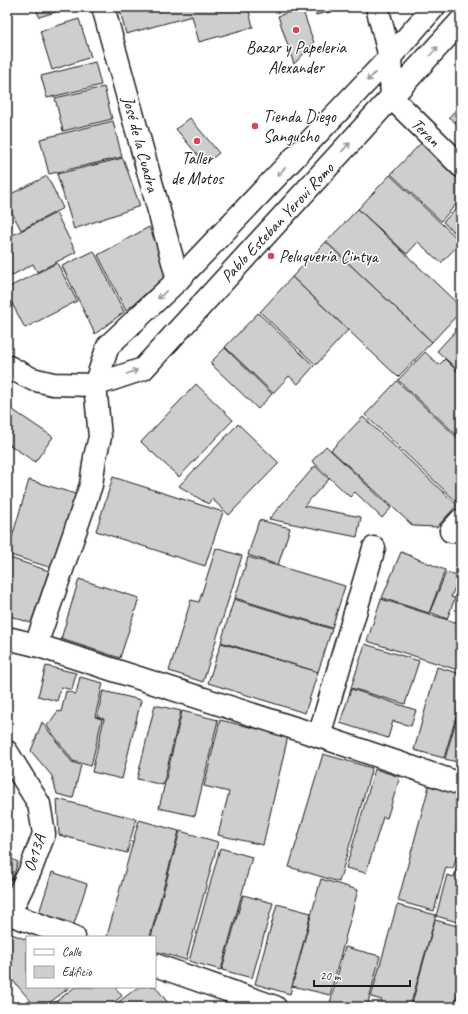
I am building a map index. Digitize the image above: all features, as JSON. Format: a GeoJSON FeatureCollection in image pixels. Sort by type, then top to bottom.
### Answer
{"type":"FeatureCollection","features":[{"type":"Feature","properties":{"kind":"street","name":"José de la Cuadra"},"geometry":{"type":"LineString","coordinates":[[103,7],[178,280]]}},
{"type":"Feature","properties":{"kind":"street"},"geometry":{"type":"LineString","coordinates":[[377,7],[390,57],[392,98]]}},
{"type":"Feature","properties":{"kind":"street","name":"Pablo Esteban Yerovi Romo"},"geometry":{"type":"LineString","coordinates":[[95,385],[108,346],[178,280],[390,57],[434,7]]}},
{"type":"Feature","properties":{"kind":"street","name":"Pablo Esteban Yerovi Romo"},"geometry":{"type":"LineString","coordinates":[[7,366],[32,379],[53,384],[95,385],[143,369],[461,21]]}},
{"type":"Feature","properties":{"kind":"street","name":"Teran"},"geometry":{"type":"LineString","coordinates":[[392,98],[461,166]]}},
{"type":"Feature","properties":{"kind":"street"},"geometry":{"type":"LineString","coordinates":[[36,645],[91,485],[95,457],[100,437],[95,385]]}},
{"type":"Feature","properties":{"kind":"street"},"geometry":{"type":"LineString","coordinates":[[319,736],[374,548]]}},
{"type":"Feature","properties":{"kind":"street"},"geometry":{"type":"LineString","coordinates":[[7,638],[36,645],[319,736],[461,784]]}},
{"type":"Feature","properties":{"kind":"street","name":"Oe13A"},"geometry":{"type":"LineString","coordinates":[[7,752],[38,804],[44,834],[30,871],[8,915],[71,936]]}},
{"type":"Feature","properties":{"kind":"street"},"geometry":{"type":"LineString","coordinates":[[156,965],[275,1007]]}},
{"type":"Feature","properties":{"kind":"building"},"geometry":{"type":"Polygon","coordinates":[[[36,7],[72,7],[39,17],[36,7]]]}},
{"type":"Feature","properties":{"kind":"building"},"geometry":{"type":"Polygon","coordinates":[[[119,7],[248,7],[253,27],[199,42],[192,16],[126,34],[119,7]]]}},
{"type":"Feature","properties":{"kind":"building"},"geometry":{"type":"Polygon","coordinates":[[[314,7],[348,7],[316,15],[314,7]]]}},
{"type":"Feature","properties":{"kind":"building","name":"Bazar y Papeleria Alexander"},"geometry":{"type":"Polygon","coordinates":[[[302,8],[314,43],[294,64],[278,16],[302,8]]]}},
{"type":"Feature","properties":{"kind":"building"},"geometry":{"type":"Polygon","coordinates":[[[79,19],[91,57],[52,70],[40,31],[79,19]]]}},
{"type":"Feature","properties":{"kind":"building"},"geometry":{"type":"Polygon","coordinates":[[[95,62],[101,85],[47,98],[41,76],[95,62]]]}},
{"type":"Feature","properties":{"kind":"building"},"geometry":{"type":"Polygon","coordinates":[[[104,87],[112,119],[63,131],[55,98],[104,87]]]}},
{"type":"Feature","properties":{"kind":"building"},"geometry":{"type":"Polygon","coordinates":[[[461,104],[461,128],[449,117],[461,104]]]}},
{"type":"Feature","properties":{"kind":"building","name":"Taller de Motos"},"geometry":{"type":"Polygon","coordinates":[[[190,118],[219,153],[205,164],[176,129],[190,118]]]}},
{"type":"Feature","properties":{"kind":"building"},"geometry":{"type":"Polygon","coordinates":[[[113,121],[122,157],[49,174],[40,139],[113,121]]]}},
{"type":"Feature","properties":{"kind":"building"},"geometry":{"type":"Polygon","coordinates":[[[423,141],[461,177],[461,199],[441,221],[391,174],[423,141]]]}},
{"type":"Feature","properties":{"kind":"building"},"geometry":{"type":"Polygon","coordinates":[[[123,158],[140,206],[74,229],[57,174],[123,158]]]}},
{"type":"Feature","properties":{"kind":"building"},"geometry":{"type":"Polygon","coordinates":[[[390,175],[461,242],[441,263],[418,242],[407,254],[358,209],[390,175]]]}},
{"type":"Feature","properties":{"kind":"building"},"geometry":{"type":"Polygon","coordinates":[[[47,176],[63,208],[21,230],[7,203],[7,196],[47,176]]]}},
{"type":"Feature","properties":{"kind":"building"},"geometry":{"type":"Polygon","coordinates":[[[358,209],[461,307],[461,311],[432,342],[326,242],[358,209]]]}},
{"type":"Feature","properties":{"kind":"building"},"geometry":{"type":"Polygon","coordinates":[[[455,210],[461,216],[461,231],[457,235],[443,222],[455,210]]]}},
{"type":"Feature","properties":{"kind":"building"},"geometry":{"type":"Polygon","coordinates":[[[56,213],[76,252],[37,272],[33,264],[7,278],[7,238],[56,213]]]}},
{"type":"Feature","properties":{"kind":"building"},"geometry":{"type":"Polygon","coordinates":[[[149,227],[169,273],[126,311],[98,255],[149,227]]]}},
{"type":"Feature","properties":{"kind":"building"},"geometry":{"type":"Polygon","coordinates":[[[326,242],[432,342],[398,377],[292,277],[326,242]]]}},
{"type":"Feature","properties":{"kind":"building"},"geometry":{"type":"Polygon","coordinates":[[[94,251],[124,312],[95,334],[62,266],[94,251]]]}},
{"type":"Feature","properties":{"kind":"building"},"geometry":{"type":"Polygon","coordinates":[[[57,263],[77,301],[25,328],[7,294],[7,288],[57,263]]]}},
{"type":"Feature","properties":{"kind":"building"},"geometry":{"type":"Polygon","coordinates":[[[292,277],[348,330],[316,365],[260,312],[292,277]]]}},
{"type":"Feature","properties":{"kind":"building"},"geometry":{"type":"Polygon","coordinates":[[[258,313],[314,366],[298,384],[289,376],[273,393],[225,347],[258,313]]]}},
{"type":"Feature","properties":{"kind":"building"},"geometry":{"type":"Polygon","coordinates":[[[461,325],[461,373],[437,351],[461,325]]]}},
{"type":"Feature","properties":{"kind":"building"},"geometry":{"type":"Polygon","coordinates":[[[225,348],[272,394],[258,409],[210,363],[225,348]]]}},
{"type":"Feature","properties":{"kind":"building"},"geometry":{"type":"Polygon","coordinates":[[[425,352],[439,365],[445,359],[461,375],[461,439],[398,380],[425,352]]]}},
{"type":"Feature","properties":{"kind":"building"},"geometry":{"type":"Polygon","coordinates":[[[397,381],[461,441],[461,501],[459,504],[365,415],[397,381]]]}},
{"type":"Feature","properties":{"kind":"building"},"geometry":{"type":"Polygon","coordinates":[[[196,384],[233,420],[179,477],[141,442],[196,384]]]}},
{"type":"Feature","properties":{"kind":"building"},"geometry":{"type":"Polygon","coordinates":[[[7,406],[53,437],[35,462],[7,443],[7,406]]]}},
{"type":"Feature","properties":{"kind":"building"},"geometry":{"type":"Polygon","coordinates":[[[363,417],[457,505],[437,527],[413,526],[331,450],[363,417]]]}},
{"type":"Feature","properties":{"kind":"building"},"geometry":{"type":"Polygon","coordinates":[[[238,424],[279,463],[229,515],[212,499],[208,504],[179,486],[238,424]]]}},
{"type":"Feature","properties":{"kind":"building"},"geometry":{"type":"Polygon","coordinates":[[[326,446],[391,508],[382,518],[355,492],[350,497],[312,461],[326,446]]]}},
{"type":"Feature","properties":{"kind":"building"},"geometry":{"type":"Polygon","coordinates":[[[315,466],[329,479],[304,506],[361,517],[357,537],[269,519],[315,466]]]}},
{"type":"Feature","properties":{"kind":"building"},"geometry":{"type":"Polygon","coordinates":[[[113,477],[223,512],[205,566],[96,531],[113,477]]]}},
{"type":"Feature","properties":{"kind":"building"},"geometry":{"type":"Polygon","coordinates":[[[29,480],[79,495],[52,568],[7,554],[29,480]]]}},
{"type":"Feature","properties":{"kind":"building"},"geometry":{"type":"Polygon","coordinates":[[[259,520],[290,528],[278,565],[248,555],[259,520]]]}},
{"type":"Feature","properties":{"kind":"building"},"geometry":{"type":"Polygon","coordinates":[[[216,548],[242,556],[203,682],[169,671],[191,600],[199,602],[216,548]]]}},
{"type":"Feature","properties":{"kind":"building"},"geometry":{"type":"Polygon","coordinates":[[[401,552],[445,570],[429,613],[382,598],[401,552]]]}},
{"type":"Feature","properties":{"kind":"building"},"geometry":{"type":"Polygon","coordinates":[[[7,557],[49,571],[31,623],[7,615],[7,557]]]}},
{"type":"Feature","properties":{"kind":"building"},"geometry":{"type":"Polygon","coordinates":[[[248,557],[345,586],[332,628],[235,598],[248,557]]]}},
{"type":"Feature","properties":{"kind":"building"},"geometry":{"type":"Polygon","coordinates":[[[446,572],[459,577],[451,597],[455,598],[447,619],[430,612],[446,572]]]}},
{"type":"Feature","properties":{"kind":"building"},"geometry":{"type":"Polygon","coordinates":[[[79,579],[139,598],[120,658],[61,639],[79,579]]]}},
{"type":"Feature","properties":{"kind":"building"},"geometry":{"type":"Polygon","coordinates":[[[234,599],[332,629],[318,672],[221,642],[234,599]]]}},
{"type":"Feature","properties":{"kind":"building"},"geometry":{"type":"Polygon","coordinates":[[[381,599],[461,624],[461,671],[367,641],[381,599]]]}},
{"type":"Feature","properties":{"kind":"building"},"geometry":{"type":"Polygon","coordinates":[[[461,608],[461,624],[456,622],[461,608]]]}},
{"type":"Feature","properties":{"kind":"building"},"geometry":{"type":"Polygon","coordinates":[[[221,643],[318,672],[305,713],[208,683],[221,643]]]}},
{"type":"Feature","properties":{"kind":"building"},"geometry":{"type":"Polygon","coordinates":[[[365,644],[419,661],[405,704],[351,688],[365,644]]]}},
{"type":"Feature","properties":{"kind":"building"},"geometry":{"type":"Polygon","coordinates":[[[46,666],[76,673],[72,690],[61,687],[57,701],[38,696],[46,666]]]}},
{"type":"Feature","properties":{"kind":"building"},"geometry":{"type":"Polygon","coordinates":[[[437,667],[461,674],[461,700],[444,758],[414,750],[437,667]]]}},
{"type":"Feature","properties":{"kind":"building"},"geometry":{"type":"Polygon","coordinates":[[[80,677],[103,683],[95,717],[102,719],[91,766],[73,761],[47,726],[58,711],[61,712],[66,691],[76,694],[80,677]]]}},
{"type":"Feature","properties":{"kind":"building"},"geometry":{"type":"Polygon","coordinates":[[[351,689],[416,710],[411,726],[393,721],[388,738],[340,723],[351,689]]]}},
{"type":"Feature","properties":{"kind":"building"},"geometry":{"type":"Polygon","coordinates":[[[103,691],[141,700],[122,779],[92,772],[104,719],[97,717],[103,691]]]}},
{"type":"Feature","properties":{"kind":"building"},"geometry":{"type":"Polygon","coordinates":[[[461,703],[461,763],[445,759],[461,703]]]}},
{"type":"Feature","properties":{"kind":"building"},"geometry":{"type":"Polygon","coordinates":[[[155,705],[181,711],[163,785],[137,779],[155,705]]]}},
{"type":"Feature","properties":{"kind":"building"},"geometry":{"type":"Polygon","coordinates":[[[182,711],[218,720],[195,816],[159,808],[182,711]]]}},
{"type":"Feature","properties":{"kind":"building"},"geometry":{"type":"Polygon","coordinates":[[[220,720],[288,736],[263,845],[218,835],[229,792],[204,786],[220,720]]]}},
{"type":"Feature","properties":{"kind":"building"},"geometry":{"type":"Polygon","coordinates":[[[42,722],[72,762],[81,765],[73,798],[57,794],[52,776],[31,751],[42,722]]]}},
{"type":"Feature","properties":{"kind":"building"},"geometry":{"type":"Polygon","coordinates":[[[323,754],[372,768],[339,882],[289,867],[323,754]]]}},
{"type":"Feature","properties":{"kind":"building"},"geometry":{"type":"Polygon","coordinates":[[[375,769],[400,777],[387,818],[383,817],[366,873],[346,868],[375,769]]]}},
{"type":"Feature","properties":{"kind":"building"},"geometry":{"type":"Polygon","coordinates":[[[429,786],[461,794],[461,841],[453,869],[446,867],[434,911],[398,901],[429,786]]]}},
{"type":"Feature","properties":{"kind":"building"},"geometry":{"type":"Polygon","coordinates":[[[57,799],[136,819],[127,853],[59,835],[57,799]]]}},
{"type":"Feature","properties":{"kind":"building"},"geometry":{"type":"Polygon","coordinates":[[[139,820],[179,831],[150,936],[107,936],[139,820]]]}},
{"type":"Feature","properties":{"kind":"building"},"geometry":{"type":"Polygon","coordinates":[[[180,831],[218,842],[186,960],[156,951],[156,936],[151,936],[180,831]]]}},
{"type":"Feature","properties":{"kind":"building"},"geometry":{"type":"Polygon","coordinates":[[[220,848],[252,857],[221,970],[189,961],[220,848]]]}},
{"type":"Feature","properties":{"kind":"building"},"geometry":{"type":"Polygon","coordinates":[[[461,852],[461,923],[436,916],[447,875],[454,877],[461,852]]]}},
{"type":"Feature","properties":{"kind":"building"},"geometry":{"type":"Polygon","coordinates":[[[7,857],[18,862],[7,895],[7,857]]]}},
{"type":"Feature","properties":{"kind":"building"},"geometry":{"type":"Polygon","coordinates":[[[52,872],[87,884],[74,924],[39,913],[52,872]]]}},
{"type":"Feature","properties":{"kind":"building"},"geometry":{"type":"Polygon","coordinates":[[[321,879],[358,890],[330,995],[292,986],[321,879]]]}},
{"type":"Feature","properties":{"kind":"building"},"geometry":{"type":"Polygon","coordinates":[[[243,895],[273,903],[252,978],[222,970],[243,895]]]}},
{"type":"Feature","properties":{"kind":"building"},"geometry":{"type":"Polygon","coordinates":[[[277,904],[311,913],[290,994],[255,984],[277,904]]]}},
{"type":"Feature","properties":{"kind":"building"},"geometry":{"type":"Polygon","coordinates":[[[397,905],[436,915],[410,1007],[380,1007],[382,1000],[371,997],[397,905]]]}},
{"type":"Feature","properties":{"kind":"building"},"geometry":{"type":"Polygon","coordinates":[[[435,920],[461,927],[461,983],[454,1007],[411,1007],[435,920]]]}},
{"type":"Feature","properties":{"kind":"building"},"geometry":{"type":"Polygon","coordinates":[[[12,934],[26,940],[26,988],[69,988],[44,1007],[36,1007],[7,974],[7,946],[12,934]]]}},
{"type":"Feature","properties":{"kind":"building"},"geometry":{"type":"Polygon","coordinates":[[[345,947],[380,956],[367,1007],[329,1007],[345,947]]]}},
{"type":"Feature","properties":{"kind":"building"},"geometry":{"type":"Polygon","coordinates":[[[156,987],[171,1007],[112,1007],[137,988],[156,987]]]}},
{"type":"Feature","properties":{"kind":"building"},"geometry":{"type":"Polygon","coordinates":[[[74,988],[116,988],[122,996],[108,1007],[49,1007],[74,988]]]}},
{"type":"Feature","properties":{"kind":"building"},"geometry":{"type":"Polygon","coordinates":[[[461,990],[461,1007],[456,1007],[461,990]]]}},
{"type":"Feature","properties":{"kind":"place","name":"Bazar y Papeleria Alexander"},"geometry":{"type":"Point","coordinates":[296,30]}},
{"type":"Feature","properties":{"kind":"place","name":"Tienda Diego Sangucho"},"geometry":{"type":"Point","coordinates":[255,126]}},
{"type":"Feature","properties":{"kind":"place","name":"Taller de Motos"},"geometry":{"type":"Point","coordinates":[197,141]}},
{"type":"Feature","properties":{"kind":"place","name":"Peluquería Cintya"},"geometry":{"type":"Point","coordinates":[271,256]}}]}
